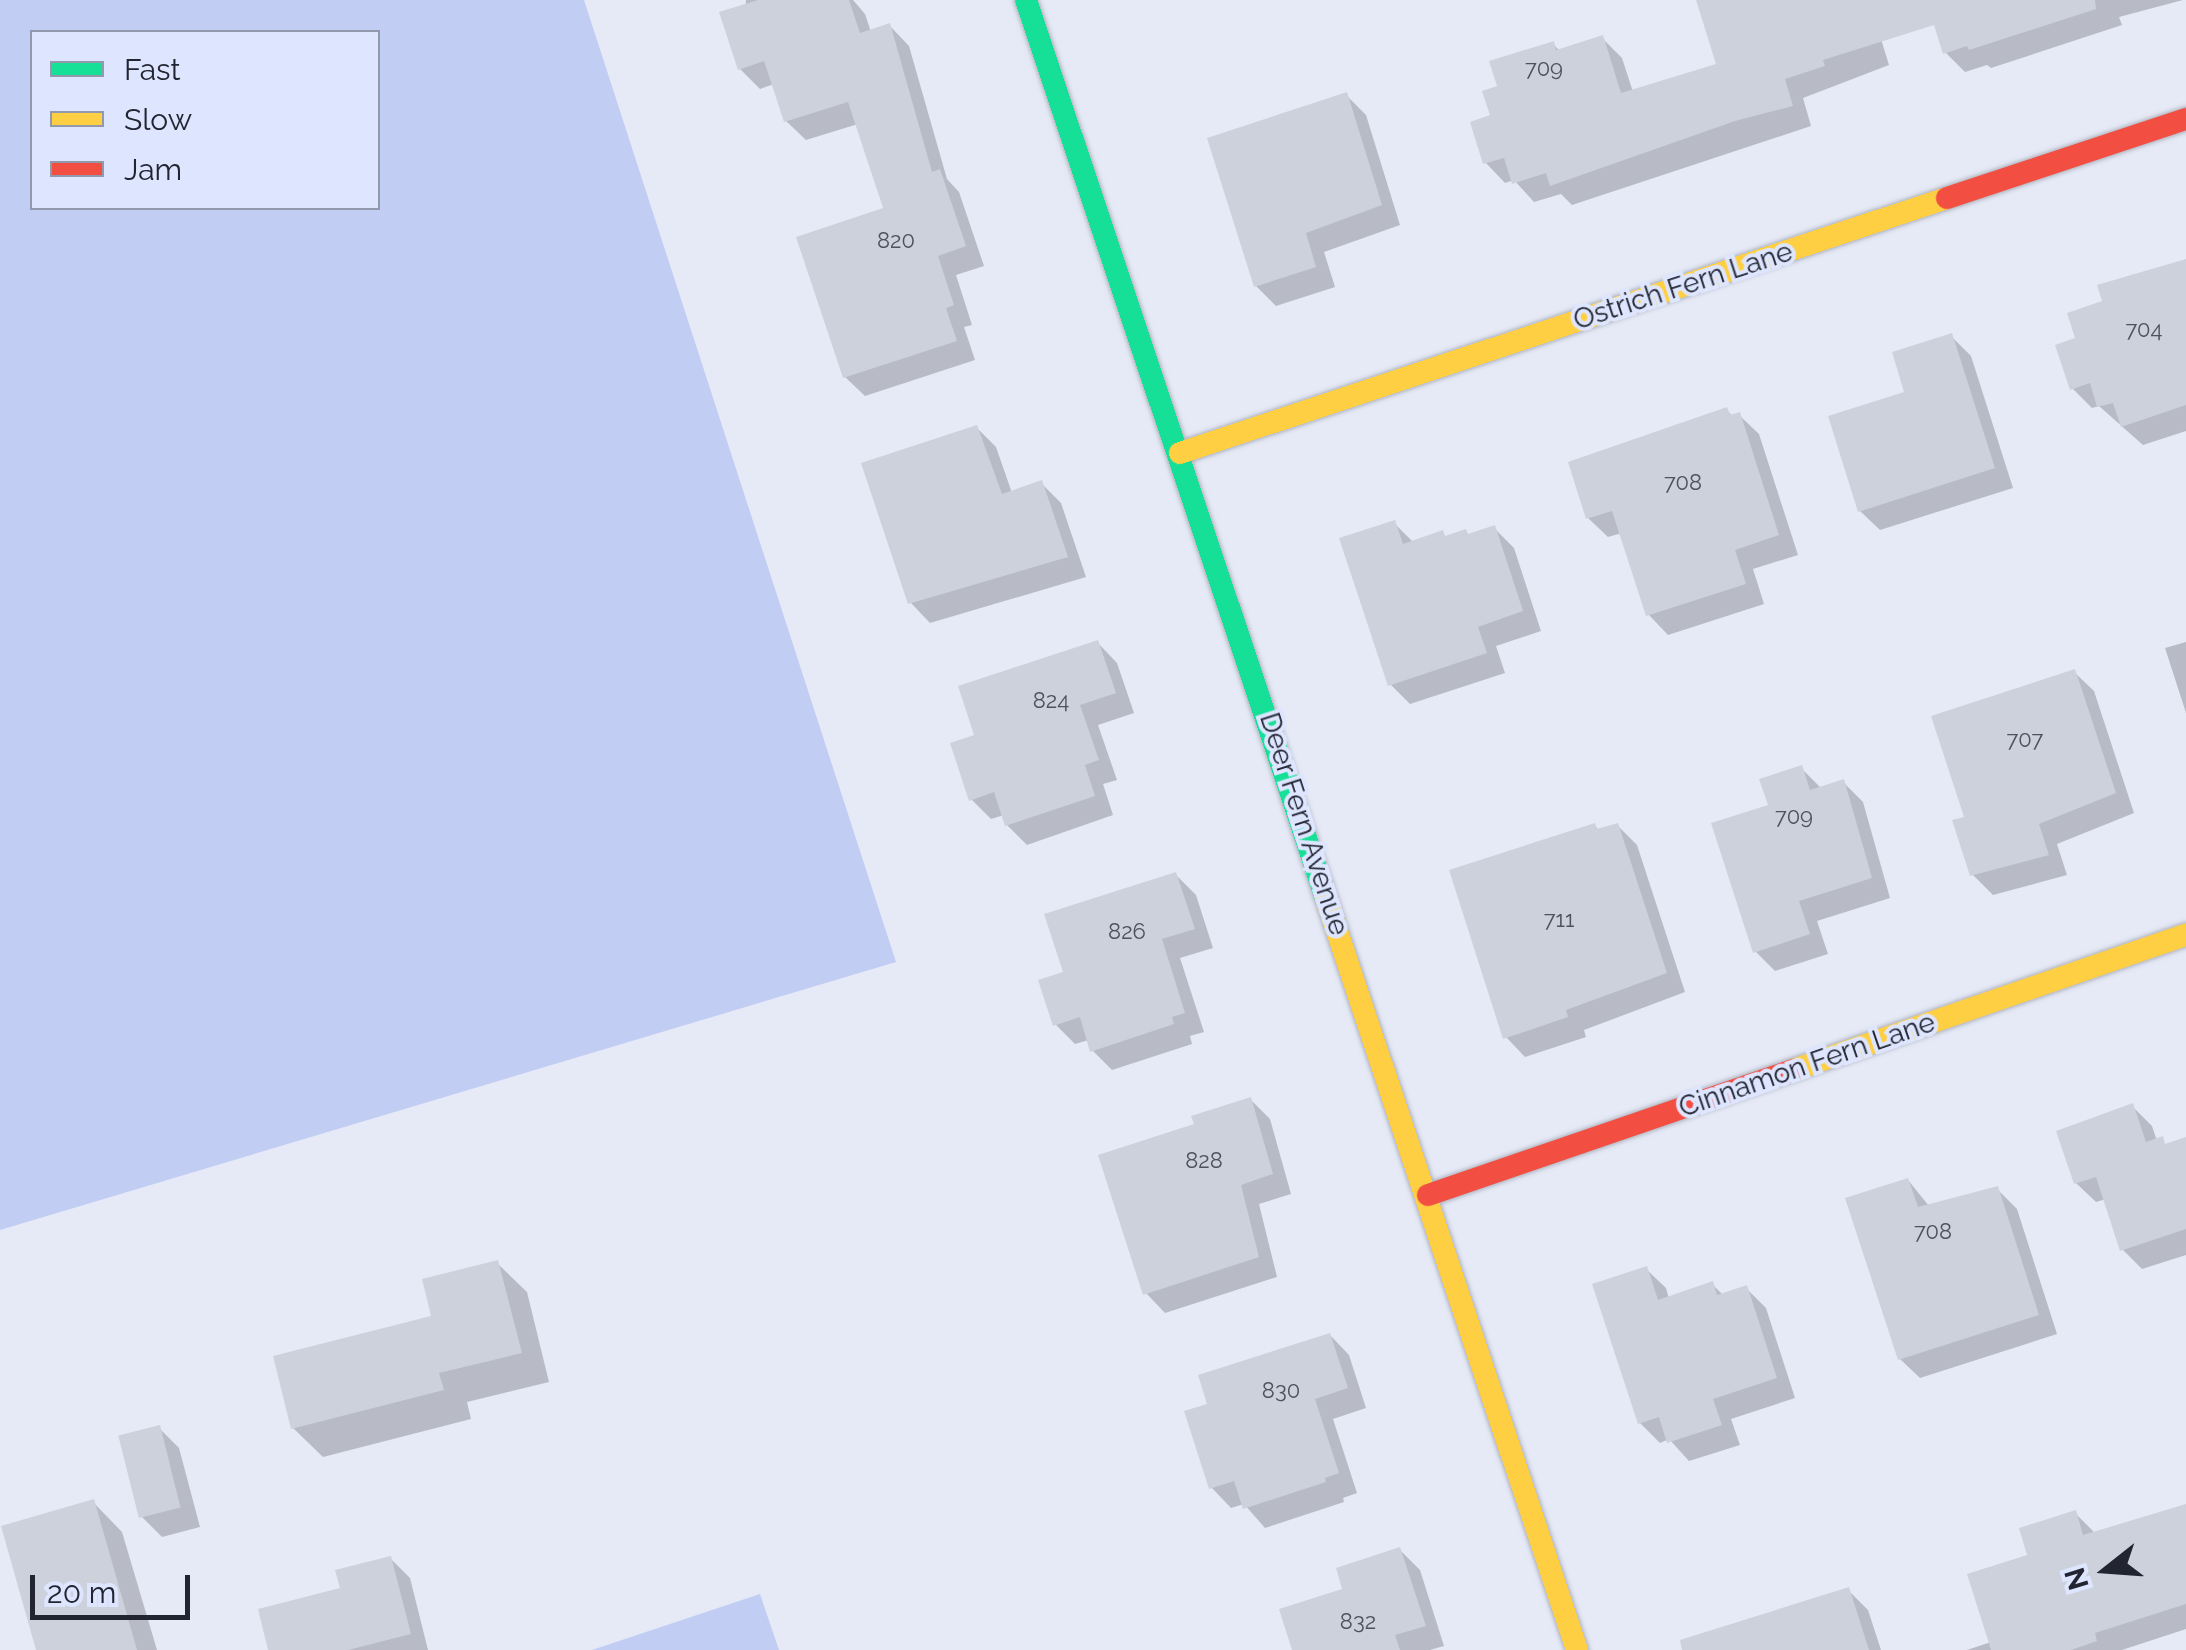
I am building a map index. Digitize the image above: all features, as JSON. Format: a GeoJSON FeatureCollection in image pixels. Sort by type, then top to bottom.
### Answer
{"type":"FeatureCollection","features":[{"type":"Feature","properties":{"kind":"street","name":"Deer Fern Avenue"},"geometry":{"type":"LineString","coordinates":[[1026,0],[1577,1650]]}},
{"type":"Feature","properties":{"kind":"street","name":"Ostrich Fern Lane"},"geometry":{"type":"LineString","coordinates":[[1180,454],[2186,119]]}},
{"type":"Feature","properties":{"kind":"street","name":"Cinnamon Fern Lane"},"geometry":{"type":"LineString","coordinates":[[1428,1195],[2186,935]]}},
{"type":"Feature","properties":{"kind":"shaded area"},"geometry":{"type":"Polygon","coordinates":[[[0,0],[584,0],[896,962],[0,1230],[0,0]]]}},
{"type":"Feature","properties":{"kind":"shaded area"},"geometry":{"type":"Polygon","coordinates":[[[760,1594],[779,1650],[592,1650],[760,1594]]]}},
{"type":"Feature","properties":{"kind":"building"},"geometry":{"type":"Polygon","coordinates":[[[758,0],[849,0],[860,33],[890,23],[932,172],[940,169],[966,246],[938,256],[954,305],[946,308],[957,341],[843,378],[796,237],[883,208],[848,102],[784,122],[764,61],[738,70],[719,12],[758,0]]]}},
{"type":"Feature","properties":{"kind":"building"},"geometry":{"type":"Polygon","coordinates":[[[1696,0],[2095,0],[2096,9],[1969,50],[1967,46],[1943,54],[1934,25],[1823,60],[1825,66],[1785,79],[1793,106],[1735,121],[1550,186],[1546,173],[1512,184],[1504,158],[1483,164],[1470,122],[1490,115],[1482,91],[1497,86],[1489,61],[1554,41],[1556,50],[1603,35],[1621,93],[1716,64],[1696,0]]]}},
{"type":"Feature","properties":{"kind":"building"},"geometry":{"type":"Polygon","coordinates":[[[1347,92],[1382,205],[1306,233],[1316,267],[1254,287],[1207,138],[1347,92]]]}},
{"type":"Feature","properties":{"kind":"building"},"geometry":{"type":"Polygon","coordinates":[[[2186,259],[2186,405],[2121,427],[2113,403],[2097,407],[2090,383],[2070,390],[2055,345],[2075,338],[2067,313],[2102,301],[2097,285],[2186,259]]]}},
{"type":"Feature","properties":{"kind":"building"},"geometry":{"type":"Polygon","coordinates":[[[1952,333],[1995,468],[1858,512],[1828,416],[1904,392],[1892,352],[1952,333]]]}},
{"type":"Feature","properties":{"kind":"building"},"geometry":{"type":"Polygon","coordinates":[[[1727,407],[1730,415],[1740,412],[1779,535],[1735,550],[1746,584],[1646,616],[1612,511],[1586,519],[1568,462],[1727,407]]]}},
{"type":"Feature","properties":{"kind":"building"},"geometry":{"type":"Polygon","coordinates":[[[977,425],[1002,494],[1042,480],[1068,557],[908,604],[861,463],[977,425]]]}},
{"type":"Feature","properties":{"kind":"building"},"geometry":{"type":"Polygon","coordinates":[[[1395,520],[1403,544],[1443,530],[1445,536],[1466,529],[1468,534],[1495,525],[1523,611],[1478,627],[1487,653],[1388,686],[1339,538],[1395,520]]]}},
{"type":"Feature","properties":{"kind":"building"},"geometry":{"type":"Polygon","coordinates":[[[1098,640],[1116,693],[1080,705],[1099,760],[1085,765],[1095,796],[1005,826],[994,792],[969,801],[950,743],[974,735],[958,686],[1098,640]]]}},
{"type":"Feature","properties":{"kind":"building"},"geometry":{"type":"Polygon","coordinates":[[[2075,669],[2116,793],[2039,824],[2049,855],[1970,876],[1952,820],[1964,817],[1931,716],[2075,669]]]}},
{"type":"Feature","properties":{"kind":"building"},"geometry":{"type":"Polygon","coordinates":[[[1802,765],[1810,790],[1844,779],[1872,878],[1799,901],[1810,934],[1753,953],[1711,823],[1768,805],[1759,779],[1802,765]]]}},
{"type":"Feature","properties":{"kind":"building"},"geometry":{"type":"Polygon","coordinates":[[[1595,823],[1597,829],[1618,823],[1667,973],[1566,1010],[1568,1017],[1503,1039],[1449,870],[1595,823]]]}},
{"type":"Feature","properties":{"kind":"building"},"geometry":{"type":"Polygon","coordinates":[[[1176,872],[1195,929],[1162,939],[1185,1013],[1172,1017],[1174,1024],[1090,1052],[1080,1017],[1053,1026],[1038,980],[1063,972],[1044,914],[1176,872]]]}},
{"type":"Feature","properties":{"kind":"building"},"geometry":{"type":"Polygon","coordinates":[[[1251,1097],[1273,1174],[1241,1185],[1259,1257],[1143,1295],[1098,1155],[1194,1124],[1191,1116],[1251,1097]]]}},
{"type":"Feature","properties":{"kind":"building"},"geometry":{"type":"Polygon","coordinates":[[[2133,1103],[2146,1142],[2163,1136],[2165,1144],[2186,1137],[2186,1229],[2120,1251],[2096,1177],[2074,1184],[2056,1131],[2133,1103]]]}},
{"type":"Feature","properties":{"kind":"building"},"geometry":{"type":"Polygon","coordinates":[[[1908,1178],[1918,1207],[1998,1186],[2039,1315],[1898,1360],[1845,1198],[1908,1178]]]}},
{"type":"Feature","properties":{"kind":"building"},"geometry":{"type":"Polygon","coordinates":[[[498,1260],[522,1353],[439,1373],[444,1390],[291,1429],[273,1356],[431,1316],[422,1279],[498,1260]]]}},
{"type":"Feature","properties":{"kind":"building"},"geometry":{"type":"Polygon","coordinates":[[[1647,1266],[1658,1300],[1713,1281],[1717,1295],[1747,1285],[1777,1378],[1713,1399],[1722,1425],[1667,1443],[1659,1417],[1638,1424],[1592,1284],[1647,1266]]]}},
{"type":"Feature","properties":{"kind":"building"},"geometry":{"type":"Polygon","coordinates":[[[1330,1333],[1348,1388],[1315,1399],[1339,1473],[1325,1478],[1326,1482],[1243,1509],[1234,1481],[1209,1489],[1184,1411],[1207,1404],[1198,1375],[1330,1333]]]}},
{"type":"Feature","properties":{"kind":"building"},"geometry":{"type":"Polygon","coordinates":[[[160,1425],[181,1507],[139,1518],[118,1435],[160,1425]]]}},
{"type":"Feature","properties":{"kind":"building"},"geometry":{"type":"Polygon","coordinates":[[[94,1499],[137,1650],[36,1650],[1,1526],[94,1499]]]}},
{"type":"Feature","properties":{"kind":"building"},"geometry":{"type":"Polygon","coordinates":[[[2186,1504],[2186,1604],[2095,1633],[2097,1641],[2071,1650],[1991,1650],[1967,1574],[2027,1555],[2019,1528],[2076,1510],[2083,1535],[2186,1504]]]}},
{"type":"Feature","properties":{"kind":"building"},"geometry":{"type":"Polygon","coordinates":[[[1400,1547],[1426,1626],[1395,1635],[1400,1650],[1292,1650],[1279,1609],[1342,1589],[1336,1568],[1400,1547]]]}},
{"type":"Feature","properties":{"kind":"building"},"geometry":{"type":"Polygon","coordinates":[[[391,1556],[411,1634],[348,1650],[268,1650],[258,1609],[340,1588],[335,1570],[391,1556]]]}},
{"type":"Feature","properties":{"kind":"building"},"geometry":{"type":"Polygon","coordinates":[[[1849,1587],[1869,1650],[1682,1650],[1680,1640],[1849,1587]]]}},
{"type":"Feature","properties":{"kind":"traffic: fast"},"geometry":{"type":"LineString","coordinates":[[1026,0],[1326,898]]}},
{"type":"Feature","properties":{"kind":"traffic: slow"},"geometry":{"type":"LineString","coordinates":[[1180,453],[1947,198]]}},
{"type":"Feature","properties":{"kind":"traffic: slow"},"geometry":{"type":"LineString","coordinates":[[1326,898],[1577,1650]]}},
{"type":"Feature","properties":{"kind":"traffic: slow"},"geometry":{"type":"LineString","coordinates":[[1793,1070],[2186,935]]}},
{"type":"Feature","properties":{"kind":"traffic: jam"},"geometry":{"type":"LineString","coordinates":[[1947,198],[2186,119]]}},
{"type":"Feature","properties":{"kind":"traffic: jam"},"geometry":{"type":"LineString","coordinates":[[1428,1195],[1793,1070]]}}]}
